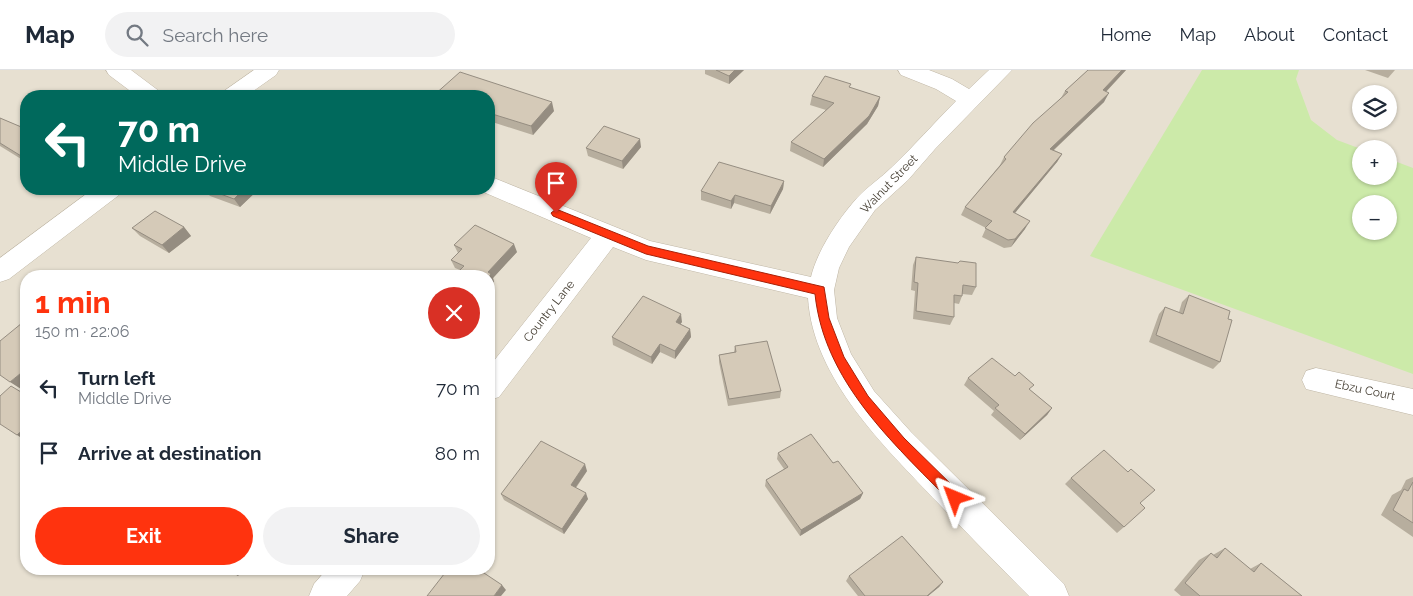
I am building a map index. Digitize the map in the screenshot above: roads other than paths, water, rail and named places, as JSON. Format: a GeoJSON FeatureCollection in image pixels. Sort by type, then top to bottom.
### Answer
{"type":"FeatureCollection","features":[{"type":"Feature","properties":{"kind":"street"},"geometry":{"type":"LineString","coordinates":[[117,70],[143,90]]}},
{"type":"Feature","properties":{"kind":"street"},"geometry":{"type":"LineString","coordinates":[[240,90],[268,70]]}},
{"type":"Feature","properties":{"kind":"street"},"geometry":{"type":"LineString","coordinates":[[909,70],[944,84],[971,100]]}},
{"type":"Feature","properties":{"kind":"street","name":"Walnut Street"},"geometry":{"type":"LineString","coordinates":[[1001,70],[927,143],[900,174],[866,204],[839,242],[826,268],[820,290],[823,318],[839,359],[864,400],[900,442],[1052,596]]}},
{"type":"Feature","properties":{"kind":"street"},"geometry":{"type":"LineString","coordinates":[[495,188],[646,250],[725,270],[820,290]]}},
{"type":"Feature","properties":{"kind":"street"},"geometry":{"type":"LineString","coordinates":[[0,272],[102,195]]}},
{"type":"Feature","properties":{"kind":"street","name":"Country Lane"},"geometry":{"type":"LineString","coordinates":[[495,380],[608,235]]}},
{"type":"Feature","properties":{"kind":"street","name":"Ebzu Court"},"geometry":{"type":"LineString","coordinates":[[1316,380],[1413,402]]}},
{"type":"Feature","properties":{"kind":"street"},"geometry":{"type":"LineString","coordinates":[[326,596],[343,575]]}}]}
